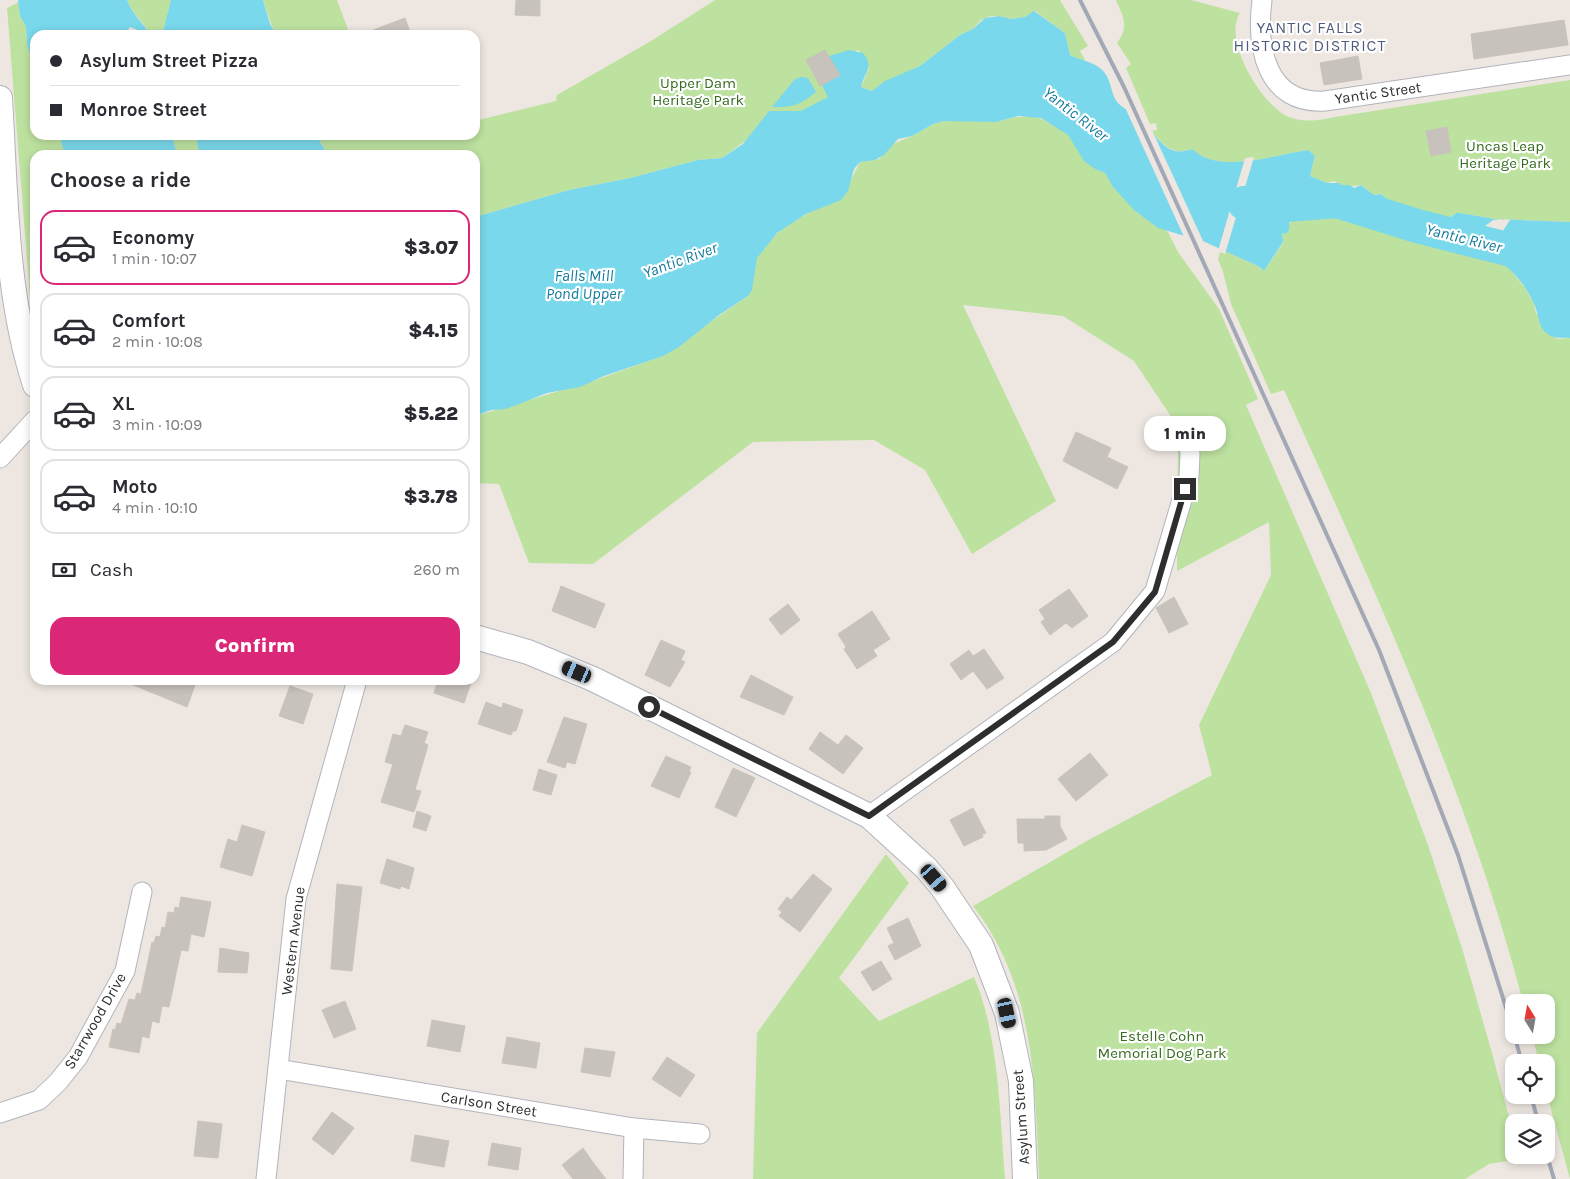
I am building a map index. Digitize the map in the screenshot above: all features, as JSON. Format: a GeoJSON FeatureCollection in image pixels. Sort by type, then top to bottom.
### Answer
{"type":"FeatureCollection","features":[{"type":"Feature","properties":{"kind":"street","name":"Yantic Street"},"geometry":{"type":"LineString","coordinates":[[1262,0],[1260,30],[1268,66],[1279,86],[1288,94],[1302,101],[1325,101],[1570,65]]}},
{"type":"Feature","properties":{"kind":"street"},"geometry":{"type":"LineString","coordinates":[[0,98],[11,264],[23,348],[30,370]]}},
{"type":"Feature","properties":{"kind":"street"},"geometry":{"type":"LineString","coordinates":[[0,458],[30,425]]}},
{"type":"Feature","properties":{"kind":"street"},"geometry":{"type":"LineString","coordinates":[[869,816],[1113,642],[1155,592],[1189,476],[1188,432]]}},
{"type":"Feature","properties":{"kind":"street","name":"Asylum Street"},"geometry":{"type":"LineString","coordinates":[[480,638],[528,652],[593,679],[869,816],[926,868],[942,887],[981,945],[1007,1013],[1021,1081],[1025,1179]]}},
{"type":"Feature","properties":{"kind":"street","name":"Western Avenue"},"geometry":{"type":"LineString","coordinates":[[266,1179],[296,899],[356,685]]}},
{"type":"Feature","properties":{"kind":"street","name":"Starrwood Drive"},"geometry":{"type":"LineString","coordinates":[[0,1113],[39,1100],[58,1082],[78,1056],[125,970],[142,892]]}},
{"type":"Feature","properties":{"kind":"street","name":"Carlson Street"},"geometry":{"type":"LineString","coordinates":[[278,1069],[634,1128],[700,1134]]}},
{"type":"Feature","properties":{"kind":"street"},"geometry":{"type":"LineString","coordinates":[[633,1179],[634,1128]]}},
{"type":"Feature","properties":{"kind":"green space"},"geometry":{"type":"Polygon","coordinates":[[[127,0],[171,0],[163,30],[147,30],[127,0]]]}},
{"type":"Feature","properties":{"kind":"green space"},"geometry":{"type":"Polygon","coordinates":[[[263,0],[337,0],[348,30],[274,30],[263,0]]]}},
{"type":"Feature","properties":{"kind":"green space","name":"Upper Dam Heritage Park"},"geometry":{"type":"Polygon","coordinates":[[[715,0],[1060,0],[1088,46],[1080,51],[1086,62],[1070,55],[1065,33],[1035,11],[1025,17],[1011,19],[991,16],[981,20],[973,29],[960,35],[920,66],[880,85],[872,91],[861,87],[869,68],[858,50],[832,63],[842,80],[829,98],[744,142],[722,158],[698,160],[630,178],[569,190],[480,216],[480,150],[325,150],[319,140],[480,140],[480,120],[556,101],[557,95],[651,41],[715,0]]]}},
{"type":"Feature","properties":{"kind":"green space","name":"Uncas Leap Heritage Park"},"geometry":{"type":"Polygon","coordinates":[[[1116,0],[1191,0],[1240,13],[1236,25],[1236,39],[1240,55],[1248,71],[1267,100],[1289,117],[1301,120],[1324,119],[1570,80],[1570,222],[1495,219],[1460,213],[1456,213],[1444,220],[1413,215],[1381,194],[1374,195],[1361,185],[1345,187],[1334,181],[1327,183],[1310,176],[1315,157],[1308,150],[1264,159],[1231,162],[1215,161],[1202,157],[1192,149],[1179,151],[1169,148],[1151,131],[1157,130],[1156,123],[1150,124],[1126,68],[1131,64],[1117,43],[1123,32],[1124,22],[1116,0]]]}},
{"type":"Feature","properties":{"kind":"green space"},"geometry":{"type":"Polygon","coordinates":[[[19,2],[20,16],[26,27],[30,55],[30,140],[60,140],[64,150],[30,150],[30,297],[7,8],[19,2]]]}},
{"type":"Feature","properties":{"kind":"green space","name":"Estelle Cohn Memorial Dog Park"},"geometry":{"type":"Polygon","coordinates":[[[1015,117],[1038,117],[1067,133],[1095,169],[1105,173],[1115,188],[1138,213],[1168,232],[1178,252],[1219,309],[1258,399],[1246,405],[1371,693],[1428,845],[1462,948],[1508,1114],[1505,1114],[1505,1161],[1489,1164],[1465,1179],[1039,1179],[1033,1072],[1028,1036],[1020,1002],[1009,969],[993,937],[973,906],[1092,838],[1212,775],[1199,725],[1271,575],[1269,522],[1177,571],[1178,427],[1134,361],[1063,316],[963,305],[1056,501],[972,554],[925,470],[874,440],[753,442],[593,564],[529,563],[499,484],[480,483],[480,415],[596,380],[659,357],[748,296],[755,262],[764,247],[773,237],[794,221],[842,198],[860,162],[879,159],[893,144],[933,124],[944,121],[1000,121],[1015,117]]]}},
{"type":"Feature","properties":{"kind":"green space"},"geometry":{"type":"Polygon","coordinates":[[[173,140],[197,140],[199,150],[176,150],[173,140]]]}},
{"type":"Feature","properties":{"kind":"green space"},"geometry":{"type":"Polygon","coordinates":[[[1326,209],[1331,214],[1345,215],[1351,211],[1359,210],[1373,219],[1402,224],[1402,217],[1410,216],[1422,234],[1463,245],[1495,258],[1509,268],[1526,289],[1534,304],[1536,313],[1557,339],[1570,338],[1570,1179],[1555,1124],[1555,1114],[1552,1114],[1550,1104],[1555,1104],[1555,1054],[1537,1054],[1534,1044],[1555,1044],[1555,994],[1521,994],[1475,844],[1417,692],[1284,390],[1271,394],[1231,304],[1218,259],[1221,249],[1260,267],[1264,271],[1283,243],[1282,232],[1289,230],[1289,223],[1307,210],[1316,212],[1326,209]]]}},
{"type":"Feature","properties":{"kind":"green space"},"geometry":{"type":"Polygon","coordinates":[[[886,854],[909,883],[839,978],[879,1021],[974,977],[989,1024],[997,1076],[1005,1179],[753,1179],[757,1033],[886,854]]]}},
{"type":"Feature","properties":{"kind":"water"},"geometry":{"type":"Polygon","coordinates":[[[18,0],[127,0],[147,30],[138,30],[130,27],[128,30],[30,30],[30,55],[26,27],[20,16],[18,0]]]}},
{"type":"Feature","properties":{"kind":"water"},"geometry":{"type":"Polygon","coordinates":[[[171,0],[263,0],[270,24],[274,30],[163,30],[171,0]]]}},
{"type":"Feature","properties":{"kind":"water","name":"Falls Mill Pond Upper"},"geometry":{"type":"Polygon","coordinates":[[[1034,11],[1065,33],[1070,55],[1101,69],[1107,77],[1118,103],[1138,116],[1161,142],[1174,151],[1192,149],[1203,157],[1217,161],[1232,162],[1263,159],[1308,150],[1315,156],[1310,176],[1327,183],[1340,183],[1340,186],[1349,185],[1354,188],[1361,185],[1374,195],[1381,194],[1398,208],[1405,207],[1414,215],[1425,216],[1439,221],[1450,218],[1456,213],[1501,219],[1493,220],[1472,236],[1483,247],[1495,248],[1502,243],[1504,229],[1510,220],[1506,219],[1570,222],[1570,338],[1554,337],[1543,330],[1527,290],[1502,263],[1469,247],[1422,234],[1418,229],[1414,228],[1417,223],[1416,220],[1412,221],[1410,217],[1402,217],[1402,224],[1373,219],[1359,210],[1351,211],[1346,215],[1331,214],[1326,209],[1316,212],[1307,210],[1289,222],[1289,230],[1286,234],[1282,233],[1283,242],[1264,271],[1260,267],[1205,242],[1158,228],[1134,210],[1113,187],[1105,173],[1084,161],[1068,135],[1041,118],[1018,116],[996,122],[944,121],[933,124],[912,136],[898,139],[884,155],[875,160],[860,162],[854,169],[848,191],[841,200],[806,214],[777,233],[757,258],[752,290],[748,296],[719,315],[679,347],[663,356],[604,376],[580,387],[547,393],[506,409],[491,410],[480,414],[480,216],[569,190],[630,178],[698,160],[722,158],[743,144],[769,111],[801,111],[828,97],[822,85],[839,75],[829,56],[849,50],[863,53],[868,62],[868,70],[861,87],[872,91],[885,81],[920,66],[960,35],[973,29],[985,18],[999,16],[1011,19],[1025,17],[1034,11]],[[1322,191],[1312,196],[1321,204],[1333,198],[1338,199],[1340,193],[1324,194],[1322,191]],[[1292,196],[1289,202],[1295,209],[1308,205],[1308,196],[1292,196]]]}},
{"type":"Feature","properties":{"kind":"water"},"geometry":{"type":"Polygon","coordinates":[[[801,77],[808,78],[816,92],[806,100],[796,104],[786,107],[772,107],[795,79],[801,77]]]}},
{"type":"Feature","properties":{"kind":"water"},"geometry":{"type":"Polygon","coordinates":[[[60,140],[173,140],[176,150],[64,150],[60,140]]]}},
{"type":"Feature","properties":{"kind":"water"},"geometry":{"type":"Polygon","coordinates":[[[197,140],[319,140],[325,150],[199,150],[197,140]]]}},
{"type":"Feature","properties":{"kind":"pier"},"geometry":{"type":"Polygon","coordinates":[[[1123,103],[1140,114],[1151,128],[1204,243],[1200,244],[1185,239],[1123,103]]]}},
{"type":"Feature","properties":{"kind":"pier"},"geometry":{"type":"Polygon","coordinates":[[[1254,157],[1225,254],[1218,251],[1245,158],[1254,157]]]}},
{"type":"Feature","properties":{"kind":"building"},"geometry":{"type":"Polygon","coordinates":[[[516,0],[540,0],[540,16],[515,15],[516,0]]]}},
{"type":"Feature","properties":{"kind":"building"},"geometry":{"type":"Polygon","coordinates":[[[405,18],[409,30],[373,30],[405,18]]]}},
{"type":"Feature","properties":{"kind":"building"},"geometry":{"type":"Polygon","coordinates":[[[1564,20],[1568,45],[1474,59],[1471,34],[1564,20]]]}},
{"type":"Feature","properties":{"kind":"building"},"geometry":{"type":"Polygon","coordinates":[[[825,50],[840,75],[820,86],[806,60],[825,50]]]}},
{"type":"Feature","properties":{"kind":"building"},"geometry":{"type":"Polygon","coordinates":[[[1358,56],[1362,79],[1324,85],[1320,63],[1358,56]]]}},
{"type":"Feature","properties":{"kind":"building"},"geometry":{"type":"Polygon","coordinates":[[[1447,127],[1451,152],[1431,156],[1426,131],[1447,127]]]}},
{"type":"Feature","properties":{"kind":"building"},"geometry":{"type":"Polygon","coordinates":[[[1076,432],[1111,448],[1107,457],[1128,467],[1117,489],[1063,461],[1076,432]]]}},
{"type":"Feature","properties":{"kind":"building"},"geometry":{"type":"Polygon","coordinates":[[[561,586],[605,604],[595,628],[552,611],[561,586]]]}},
{"type":"Feature","properties":{"kind":"building"},"geometry":{"type":"Polygon","coordinates":[[[1069,589],[1088,616],[1072,628],[1066,623],[1050,635],[1041,622],[1045,619],[1039,610],[1069,589]]]}},
{"type":"Feature","properties":{"kind":"building"},"geometry":{"type":"Polygon","coordinates":[[[1174,597],[1188,624],[1169,633],[1156,608],[1174,597]]]}},
{"type":"Feature","properties":{"kind":"building"},"geometry":{"type":"Polygon","coordinates":[[[788,604],[800,620],[781,635],[769,619],[788,604]]]}},
{"type":"Feature","properties":{"kind":"building"},"geometry":{"type":"Polygon","coordinates":[[[872,611],[890,639],[873,650],[877,656],[857,669],[844,649],[846,647],[838,634],[872,611]]]}},
{"type":"Feature","properties":{"kind":"building"},"geometry":{"type":"Polygon","coordinates":[[[661,640],[685,651],[681,660],[685,662],[670,687],[645,675],[661,640]]]}},
{"type":"Feature","properties":{"kind":"building"},"geometry":{"type":"Polygon","coordinates":[[[984,649],[1004,678],[987,689],[973,671],[961,680],[950,664],[969,650],[973,656],[984,649]]]}},
{"type":"Feature","properties":{"kind":"building"},"geometry":{"type":"Polygon","coordinates":[[[751,675],[793,697],[784,715],[740,697],[751,675]]]}},
{"type":"Feature","properties":{"kind":"building"},"geometry":{"type":"Polygon","coordinates":[[[133,685],[195,685],[187,707],[133,685]]]}},
{"type":"Feature","properties":{"kind":"building"},"geometry":{"type":"Polygon","coordinates":[[[436,685],[470,685],[464,703],[434,693],[436,685]]]}},
{"type":"Feature","properties":{"kind":"building"},"geometry":{"type":"Polygon","coordinates":[[[290,686],[313,694],[303,724],[279,716],[290,686]]]}},
{"type":"Feature","properties":{"kind":"building"},"geometry":{"type":"Polygon","coordinates":[[[486,702],[502,708],[503,703],[523,710],[516,731],[513,731],[511,735],[478,724],[486,702]]]}},
{"type":"Feature","properties":{"kind":"building"},"geometry":{"type":"Polygon","coordinates":[[[564,717],[587,724],[575,764],[567,762],[565,768],[547,762],[564,717]]]}},
{"type":"Feature","properties":{"kind":"building"},"geometry":{"type":"Polygon","coordinates":[[[405,725],[428,732],[424,743],[428,745],[415,790],[421,791],[414,812],[381,802],[393,764],[385,762],[393,734],[401,736],[405,725]]]}},
{"type":"Feature","properties":{"kind":"building"},"geometry":{"type":"Polygon","coordinates":[[[820,732],[838,745],[846,735],[863,748],[843,774],[809,749],[820,732]]]}},
{"type":"Feature","properties":{"kind":"building"},"geometry":{"type":"Polygon","coordinates":[[[1090,753],[1108,775],[1076,801],[1058,779],[1090,753]]]}},
{"type":"Feature","properties":{"kind":"building"},"geometry":{"type":"Polygon","coordinates":[[[666,756],[691,767],[689,772],[691,772],[679,798],[651,786],[666,756]]]}},
{"type":"Feature","properties":{"kind":"building"},"geometry":{"type":"Polygon","coordinates":[[[733,768],[755,778],[736,817],[715,807],[733,768]]]}},
{"type":"Feature","properties":{"kind":"building"},"geometry":{"type":"Polygon","coordinates":[[[539,769],[557,775],[551,795],[533,790],[539,769]]]}},
{"type":"Feature","properties":{"kind":"building"},"geometry":{"type":"Polygon","coordinates":[[[973,808],[986,833],[982,834],[983,837],[964,846],[950,820],[973,808]]]}},
{"type":"Feature","properties":{"kind":"building"},"geometry":{"type":"Polygon","coordinates":[[[417,811],[431,816],[426,831],[413,827],[417,811]]]}},
{"type":"Feature","properties":{"kind":"building"},"geometry":{"type":"Polygon","coordinates":[[[1045,816],[1060,816],[1060,826],[1067,839],[1046,850],[1024,851],[1024,843],[1018,843],[1017,819],[1045,819],[1045,816]]]}},
{"type":"Feature","properties":{"kind":"building"},"geometry":{"type":"Polygon","coordinates":[[[242,825],[265,832],[252,876],[220,867],[228,839],[237,842],[242,825]]]}},
{"type":"Feature","properties":{"kind":"building"},"geometry":{"type":"Polygon","coordinates":[[[387,859],[414,868],[409,889],[401,886],[400,889],[380,883],[387,859]]]}},
{"type":"Feature","properties":{"kind":"building"},"geometry":{"type":"Polygon","coordinates":[[[813,874],[832,889],[800,932],[779,916],[782,912],[778,909],[787,897],[791,900],[813,874]]]}},
{"type":"Feature","properties":{"kind":"building"},"geometry":{"type":"Polygon","coordinates":[[[337,884],[362,887],[352,971],[331,969],[337,884]]]}},
{"type":"Feature","properties":{"kind":"building"},"geometry":{"type":"Polygon","coordinates":[[[181,897],[211,902],[204,937],[191,934],[188,951],[181,950],[169,1007],[162,1006],[159,1023],[152,1021],[149,1038],[142,1036],[139,1053],[109,1047],[113,1029],[115,1030],[117,1023],[121,1024],[129,999],[135,1000],[137,993],[141,994],[152,942],[154,943],[156,936],[160,937],[162,927],[165,928],[168,912],[174,913],[175,907],[179,908],[181,897]]]}},
{"type":"Feature","properties":{"kind":"building"},"geometry":{"type":"Polygon","coordinates":[[[908,918],[921,946],[895,960],[888,946],[894,943],[887,928],[908,918]]]}},
{"type":"Feature","properties":{"kind":"building"},"geometry":{"type":"Polygon","coordinates":[[[220,948],[249,953],[247,973],[218,972],[220,948]]]}},
{"type":"Feature","properties":{"kind":"building"},"geometry":{"type":"Polygon","coordinates":[[[881,961],[892,979],[873,991],[861,972],[881,961]]]}},
{"type":"Feature","properties":{"kind":"building"},"geometry":{"type":"Polygon","coordinates":[[[345,1001],[356,1029],[334,1038],[322,1010],[345,1001]]]}},
{"type":"Feature","properties":{"kind":"building"},"geometry":{"type":"Polygon","coordinates":[[[432,1020],[465,1026],[460,1052],[427,1046],[432,1020]]]}},
{"type":"Feature","properties":{"kind":"building"},"geometry":{"type":"Polygon","coordinates":[[[507,1037],[540,1043],[536,1068],[502,1063],[507,1037]]]}},
{"type":"Feature","properties":{"kind":"building"},"geometry":{"type":"Polygon","coordinates":[[[585,1048],[615,1052],[610,1077],[581,1072],[585,1048]]]}},
{"type":"Feature","properties":{"kind":"building"},"geometry":{"type":"Polygon","coordinates":[[[667,1057],[695,1075],[680,1097],[652,1079],[667,1057]]]}},
{"type":"Feature","properties":{"kind":"building"},"geometry":{"type":"Polygon","coordinates":[[[332,1112],[354,1128],[333,1155],[312,1139],[332,1112]]]}},
{"type":"Feature","properties":{"kind":"building"},"geometry":{"type":"Polygon","coordinates":[[[198,1121],[222,1124],[218,1158],[194,1156],[198,1121]]]}},
{"type":"Feature","properties":{"kind":"building"},"geometry":{"type":"Polygon","coordinates":[[[415,1135],[449,1141],[444,1167],[411,1161],[415,1135]]]}},
{"type":"Feature","properties":{"kind":"building"},"geometry":{"type":"Polygon","coordinates":[[[492,1143],[521,1148],[518,1170],[488,1165],[492,1143]]]}},
{"type":"Feature","properties":{"kind":"building"},"geometry":{"type":"Polygon","coordinates":[[[583,1148],[606,1179],[573,1179],[562,1165],[583,1148]]]}},
{"type":"Feature","properties":{"kind":"waterway","name":"Yantic River"},"geometry":{"type":"LineString","coordinates":[[1244,203],[1263,207],[1337,201],[1417,226],[1570,265]]}},
{"type":"Feature","properties":{"kind":"railway"},"geometry":{"type":"LineString","coordinates":[[1080,0],[1124,87],[1379,650],[1458,855],[1505,1004]]}},
{"type":"Feature","properties":{"kind":"railway"},"geometry":{"type":"LineString","coordinates":[[1517,1044],[1520,1054]]}},
{"type":"Feature","properties":{"kind":"railway"},"geometry":{"type":"LineString","coordinates":[[1533,1104],[1536,1114]]}},
{"type":"Feature","properties":{"kind":"railway"},"geometry":{"type":"LineString","coordinates":[[1550,1164],[1554,1179]]}},
{"type":"Feature","properties":{"kind":"district","name":"YANTIC FALLS HISTORIC DISTRICT"},"geometry":{"type":"Point","coordinates":[1310,36]}},
{"type":"Feature","properties":{"kind":"route"},"geometry":{"type":"LineString","coordinates":[[649,707],[869,816],[1113,642],[1155,592],[1185,489]]}}]}
